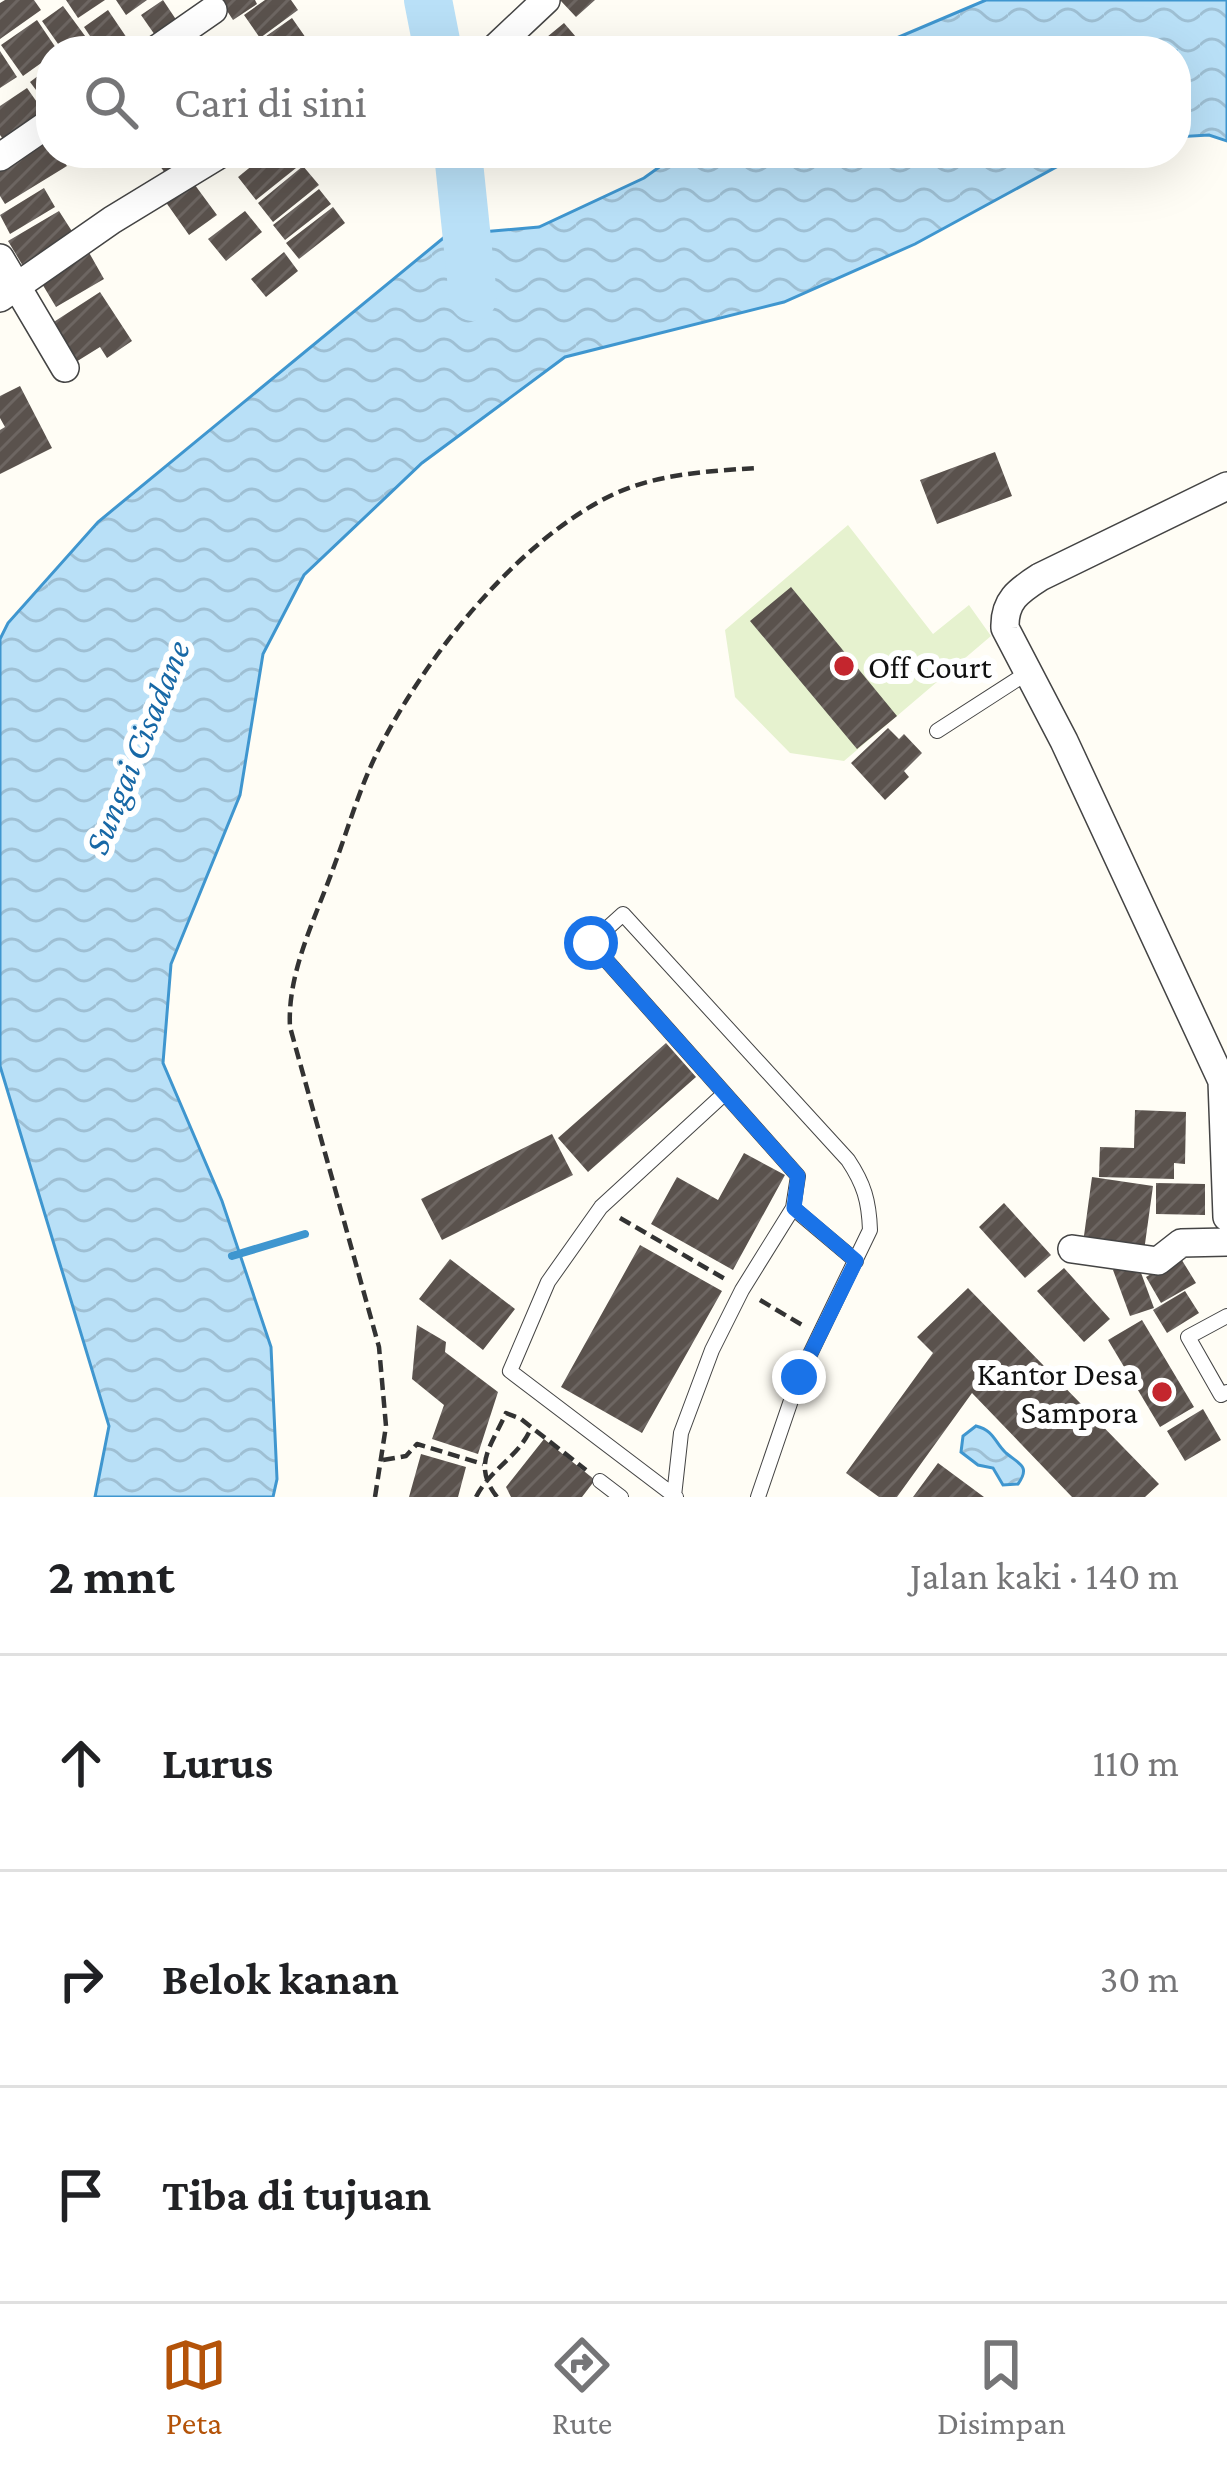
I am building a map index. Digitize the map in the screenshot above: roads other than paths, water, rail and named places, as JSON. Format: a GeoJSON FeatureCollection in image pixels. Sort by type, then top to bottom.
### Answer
{"type":"FeatureCollection","features":[{"type":"Feature","properties":{"kind":"street"},"geometry":{"type":"LineString","coordinates":[[508,36],[546,0]]}},
{"type":"Feature","properties":{"kind":"street"},"geometry":{"type":"LineString","coordinates":[[176,36],[213,10]]}},
{"type":"Feature","properties":{"kind":"street"},"geometry":{"type":"LineString","coordinates":[[0,157],[36,132]]}},
{"type":"Feature","properties":{"kind":"street"},"geometry":{"type":"LineString","coordinates":[[9,292],[197,168]]}},
{"type":"Feature","properties":{"kind":"street"},"geometry":{"type":"LineString","coordinates":[[0,258],[9,292],[65,368]]}},
{"type":"Feature","properties":{"kind":"street"},"geometry":{"type":"LineString","coordinates":[[1227,486],[1078,556],[1017,592],[1004,611],[1005,628],[1075,762],[1222,1081],[1227,1217]]}},
{"type":"Feature","properties":{"kind":"street"},"geometry":{"type":"LineString","coordinates":[[1072,1249],[1158,1261],[1181,1244],[1227,1242]]}},
{"type":"Feature","properties":{"kind":"lane"},"geometry":{"type":"LineString","coordinates":[[937,730],[1028,673]]}},
{"type":"Feature","properties":{"kind":"lane"},"geometry":{"type":"LineString","coordinates":[[675,1496],[681,1433],[712,1351],[742,1290],[794,1208],[798,1176],[591,943],[623,914],[848,1160],[864,1184],[869,1204],[870,1230],[817,1334],[780,1424],[758,1497]]}},
{"type":"Feature","properties":{"kind":"lane"},"geometry":{"type":"LineString","coordinates":[[675,1496],[510,1371],[548,1282],[601,1207],[724,1094]]}},
{"type":"Feature","properties":{"kind":"lane"},"geometry":{"type":"LineString","coordinates":[[794,1208],[856,1261]]}},
{"type":"Feature","properties":{"kind":"lane"},"geometry":{"type":"LineString","coordinates":[[1227,1316],[1189,1337],[1221,1396],[1227,1392]]}},
{"type":"Feature","properties":{"kind":"lane"},"geometry":{"type":"LineString","coordinates":[[600,1481],[621,1497]]}},
{"type":"Feature","properties":{"kind":"water"},"geometry":{"type":"Polygon","coordinates":[[[986,0],[1227,0],[1227,141],[1191,136],[1191,36],[901,36],[986,0]]]}},
{"type":"Feature","properties":{"kind":"water","name":"Sungai Cisadane"},"geometry":{"type":"Polygon","coordinates":[[[658,168],[1054,168],[915,244],[784,302],[565,357],[422,463],[304,575],[263,654],[240,795],[171,964],[163,1063],[222,1201],[271,1347],[277,1479],[273,1497],[95,1497],[109,1426],[0,1066],[0,639],[8,623],[98,522],[447,235],[539,227],[658,168]]]}},
{"type":"Feature","properties":{"kind":"water"},"geometry":{"type":"Polygon","coordinates":[[[976,1426],[991,1434],[1022,1466],[1018,1484],[1003,1485],[993,1468],[978,1465],[961,1452],[963,1436],[976,1426]]]}},
{"type":"Feature","properties":{"kind":"waterway"},"geometry":{"type":"LineString","coordinates":[[428,0],[435,36]]}},
{"type":"Feature","properties":{"kind":"waterway"},"geometry":{"type":"LineString","coordinates":[[460,168],[473,297]]}},
{"type":"Feature","properties":{"kind":"waterway"},"geometry":{"type":"LineString","coordinates":[[232,1256],[305,1234]]}},
{"type":"Feature","properties":{"kind":"place","name":"Off Court"},"geometry":{"type":"Point","coordinates":[844,666]}},
{"type":"Feature","properties":{"kind":"place","name":"Kantor Desa Sampora"},"geometry":{"type":"Point","coordinates":[1162,1392]}}]}
